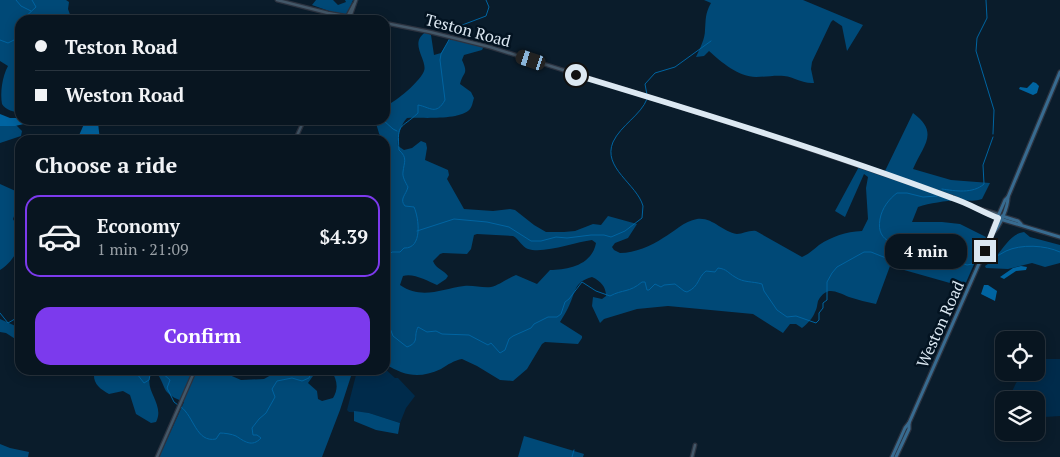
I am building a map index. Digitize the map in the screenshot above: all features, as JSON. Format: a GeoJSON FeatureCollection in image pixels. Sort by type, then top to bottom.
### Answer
{"type":"FeatureCollection","features":[{"type":"Feature","properties":{"kind":"main road","name":"Weston Road"},"geometry":{"type":"LineString","coordinates":[[892,457],[1008,201],[1060,72]]}},
{"type":"Feature","properties":{"kind":"main road","name":"Teston Road"},"geometry":{"type":"LineString","coordinates":[[1000,217],[1017,225],[1060,237]]}},
{"type":"Feature","properties":{"kind":"main road","name":"Weston Road"},"geometry":{"type":"LineString","coordinates":[[896,457],[909,423]]}},
{"type":"Feature","properties":{"kind":"street"},"geometry":{"type":"LineString","coordinates":[[277,0],[335,15]]}},
{"type":"Feature","properties":{"kind":"street"},"geometry":{"type":"LineString","coordinates":[[350,15],[355,1]]}},
{"type":"Feature","properties":{"kind":"street","name":"Teston Road"},"geometry":{"type":"LineString","coordinates":[[390,25],[430,32],[490,47],[756,131],[936,192],[1000,217]]}},
{"type":"Feature","properties":{"kind":"street"},"geometry":{"type":"LineString","coordinates":[[157,457],[193,375]]}},
{"type":"Feature","properties":{"kind":"street"},"geometry":{"type":"LineString","coordinates":[[692,457],[695,445]]}},
{"type":"Feature","properties":{"kind":"shaded area"},"geometry":{"type":"Polygon","coordinates":[[[0,0],[66,0],[69,2],[68,9],[70,15],[15,15],[15,112],[2,104],[2,85],[8,66],[0,61],[0,0]]]}},
{"type":"Feature","properties":{"kind":"shaded area"},"geometry":{"type":"Polygon","coordinates":[[[316,0],[333,0],[338,5],[346,2],[345,0],[353,0],[347,15],[340,15],[312,5],[316,0]]]}},
{"type":"Feature","properties":{"kind":"shaded area"},"geometry":{"type":"Polygon","coordinates":[[[704,0],[803,0],[863,25],[847,51],[842,26],[833,20],[831,22],[812,62],[811,69],[814,83],[784,76],[756,77],[743,74],[731,68],[709,51],[704,56],[696,57],[704,37],[706,16],[711,3],[704,0]]]}},
{"type":"Feature","properties":{"kind":"shaded area"},"geometry":{"type":"Polygon","coordinates":[[[426,32],[431,35],[434,55],[441,53],[449,40],[467,40],[484,46],[482,50],[464,55],[462,60],[465,71],[460,84],[471,92],[474,98],[470,109],[465,113],[449,117],[407,118],[401,127],[398,139],[398,146],[404,150],[412,148],[421,141],[426,143],[425,160],[448,170],[449,175],[447,179],[464,209],[515,210],[546,232],[575,231],[593,224],[601,225],[608,216],[637,224],[628,238],[615,243],[612,247],[620,253],[631,252],[648,246],[688,222],[703,219],[713,222],[732,233],[756,231],[802,257],[834,237],[845,233],[862,231],[868,219],[866,188],[868,177],[864,174],[845,217],[835,211],[861,163],[885,171],[913,113],[921,120],[928,133],[925,146],[913,169],[951,180],[990,183],[982,199],[948,201],[918,207],[912,222],[960,224],[986,237],[964,287],[890,266],[876,304],[828,291],[821,296],[814,314],[806,325],[802,328],[796,324],[790,324],[783,333],[753,314],[668,306],[637,309],[604,319],[600,323],[592,306],[593,297],[602,299],[606,296],[606,293],[598,280],[592,277],[578,285],[560,322],[582,336],[578,344],[545,342],[527,369],[513,381],[500,380],[462,359],[426,374],[412,375],[399,371],[390,366],[390,135],[380,135],[376,125],[390,125],[390,103],[395,101],[409,89],[422,75],[424,67],[419,41],[426,32]],[[474,235],[471,249],[467,254],[443,253],[433,261],[448,276],[446,279],[437,285],[407,275],[403,276],[400,285],[416,292],[424,293],[464,286],[491,287],[516,275],[537,284],[550,270],[564,269],[584,261],[594,250],[596,243],[592,240],[551,249],[535,250],[526,248],[513,236],[474,235]]]}},
{"type":"Feature","properties":{"kind":"shaded area"},"geometry":{"type":"Polygon","coordinates":[[[1033,82],[1039,86],[1037,93],[1033,95],[1019,89],[1020,87],[1027,88],[1033,82]]]}},
{"type":"Feature","properties":{"kind":"shaded area"},"geometry":{"type":"Polygon","coordinates":[[[0,114],[15,118],[15,125],[20,125],[15,126],[0,126],[0,114]]]}},
{"type":"Feature","properties":{"kind":"shaded area"},"geometry":{"type":"Polygon","coordinates":[[[16,125],[22,131],[21,135],[15,135],[15,138],[0,143],[0,126],[16,125]]]}},
{"type":"Feature","properties":{"kind":"shaded area"},"geometry":{"type":"Polygon","coordinates":[[[84,125],[98,125],[99,135],[79,135],[84,125]]]}},
{"type":"Feature","properties":{"kind":"shaded area"},"geometry":{"type":"Polygon","coordinates":[[[0,184],[15,191],[15,214],[13,219],[15,223],[15,255],[9,263],[0,270],[0,184]]]}},
{"type":"Feature","properties":{"kind":"shaded area"},"geometry":{"type":"Polygon","coordinates":[[[1024,232],[1030,237],[1060,245],[1060,263],[1045,267],[1032,263],[1008,269],[986,268],[985,266],[991,262],[1008,241],[1024,232]]]}},
{"type":"Feature","properties":{"kind":"shaded area"},"geometry":{"type":"Polygon","coordinates":[[[1027,267],[1026,270],[1016,271],[1004,279],[1000,277],[1013,268],[1027,267]]]}},
{"type":"Feature","properties":{"kind":"shaded area"},"geometry":{"type":"Polygon","coordinates":[[[984,285],[988,285],[997,291],[995,301],[981,294],[984,285]]]}},
{"type":"Feature","properties":{"kind":"shaded area"},"geometry":{"type":"Polygon","coordinates":[[[0,319],[15,326],[15,339],[6,333],[0,332],[0,319]]]}},
{"type":"Feature","properties":{"kind":"shaded area"},"geometry":{"type":"Polygon","coordinates":[[[1045,359],[1060,359],[1060,416],[1045,417],[1045,391],[1012,391],[1018,381],[1045,381],[1045,359]]]}},
{"type":"Feature","properties":{"kind":"shaded area"},"geometry":{"type":"Polygon","coordinates":[[[390,374],[398,378],[415,396],[406,408],[400,423],[369,413],[349,412],[347,410],[356,375],[390,374]]]}},
{"type":"Feature","properties":{"kind":"shaded area"},"geometry":{"type":"Polygon","coordinates":[[[94,375],[151,375],[149,383],[158,408],[156,422],[151,423],[136,414],[130,395],[123,391],[109,394],[98,386],[94,375]]]}},
{"type":"Feature","properties":{"kind":"shaded area"},"geometry":{"type":"Polygon","coordinates":[[[158,375],[230,375],[241,380],[264,379],[271,375],[313,375],[308,383],[317,391],[318,399],[322,401],[333,398],[337,387],[333,375],[351,375],[322,457],[159,457],[184,402],[174,398],[166,391],[158,375]]]}},
{"type":"Feature","properties":{"kind":"shaded area"},"geometry":{"type":"Polygon","coordinates":[[[354,411],[369,413],[400,423],[398,434],[376,430],[354,421],[354,411]]]}},
{"type":"Feature","properties":{"kind":"shaded area"},"geometry":{"type":"Polygon","coordinates":[[[524,436],[584,454],[583,457],[518,457],[524,436]]]}},
{"type":"Feature","properties":{"kind":"shaded area"},"geometry":{"type":"Polygon","coordinates":[[[0,444],[29,452],[28,457],[0,457],[0,444]]]}},
{"type":"Feature","properties":{"kind":"waterway"},"geometry":{"type":"LineString","coordinates":[[16,0],[21,6],[31,11]]}},
{"type":"Feature","properties":{"kind":"waterway"},"geometry":{"type":"LineString","coordinates":[[27,15],[36,7],[32,0]]}},
{"type":"Feature","properties":{"kind":"waterway"},"geometry":{"type":"LineString","coordinates":[[453,33],[457,27],[486,16],[489,7],[486,0]]}},
{"type":"Feature","properties":{"kind":"waterway"},"geometry":{"type":"LineString","coordinates":[[986,0],[987,18],[977,38],[976,51],[994,110],[993,134]]}},
{"type":"Feature","properties":{"kind":"waterway"},"geometry":{"type":"LineString","coordinates":[[390,254],[392,252],[400,252],[414,244],[418,232],[414,207],[403,204],[408,187],[403,176],[405,160],[404,155],[399,150],[399,130],[418,113],[418,105],[429,109],[436,109],[445,100],[440,60],[441,54],[450,38]]}},
{"type":"Feature","properties":{"kind":"waterway"},"geometry":{"type":"LineString","coordinates":[[0,40],[8,43],[15,40]]}},
{"type":"Feature","properties":{"kind":"waterway"},"geometry":{"type":"LineString","coordinates":[[647,95],[645,84],[655,73],[675,67],[711,41]]}},
{"type":"Feature","properties":{"kind":"waterway"},"geometry":{"type":"LineString","coordinates":[[417,231],[454,219],[487,222],[509,227],[531,241],[591,235],[611,237],[625,231],[642,218],[643,206],[640,198],[616,168],[612,160],[611,151],[613,142],[621,130],[640,110],[647,99]]}},
{"type":"Feature","properties":{"kind":"waterway"},"geometry":{"type":"LineString","coordinates":[[389,125],[397,131]]}},
{"type":"Feature","properties":{"kind":"waterway"},"geometry":{"type":"LineString","coordinates":[[942,189],[969,191],[984,184],[983,165],[993,137]]}},
{"type":"Feature","properties":{"kind":"waterway"},"geometry":{"type":"LineString","coordinates":[[905,258],[903,252],[881,234],[880,219],[884,208],[897,193],[907,193],[923,197],[937,196]]}},
{"type":"Feature","properties":{"kind":"waterway"},"geometry":{"type":"LineString","coordinates":[[989,261],[1006,251],[1026,246],[1060,252]]}},
{"type":"Feature","properties":{"kind":"waterway"},"geometry":{"type":"LineString","coordinates":[[390,328],[393,336],[407,347],[414,343],[418,327],[427,332],[436,331],[442,334],[469,335],[488,345],[491,343],[500,353],[505,350],[509,339],[513,336],[531,328],[534,324],[548,317],[557,317],[561,314],[565,302],[582,282],[596,291],[610,296],[633,288],[642,282],[645,282],[647,290],[655,284],[661,287],[675,284],[687,292],[696,285],[706,271],[715,272],[718,268],[742,280],[762,284],[764,291],[777,310],[787,317],[796,316],[816,323],[819,320],[819,313],[823,308],[823,303],[827,300],[827,282],[832,273],[837,267],[864,252],[871,252],[886,258],[952,259],[967,265],[977,263]]}},
{"type":"Feature","properties":{"kind":"waterway"},"geometry":{"type":"LineString","coordinates":[[0,313],[8,323],[15,319]]}},
{"type":"Feature","properties":{"kind":"waterway"},"geometry":{"type":"LineString","coordinates":[[138,375],[144,383],[149,380],[150,375]]}},
{"type":"Feature","properties":{"kind":"waterway"},"geometry":{"type":"LineString","coordinates":[[164,375],[170,380],[167,388],[174,402],[178,405]]}},
{"type":"Feature","properties":{"kind":"waterway"},"geometry":{"type":"LineString","coordinates":[[181,407],[204,437],[216,439],[220,433],[226,433],[248,443],[254,443],[261,438],[253,435],[252,428],[266,413],[275,397],[272,389],[277,381],[292,378],[302,381],[309,378],[310,375]]}},
{"type":"Feature","properties":{"kind":"waterway"},"geometry":{"type":"LineString","coordinates":[[572,457],[574,450]]}},
{"type":"Feature","properties":{"kind":"route"},"geometry":{"type":"LineString","coordinates":[[576,75],[811,148],[978,208],[998,218],[985,251]]}}]}
